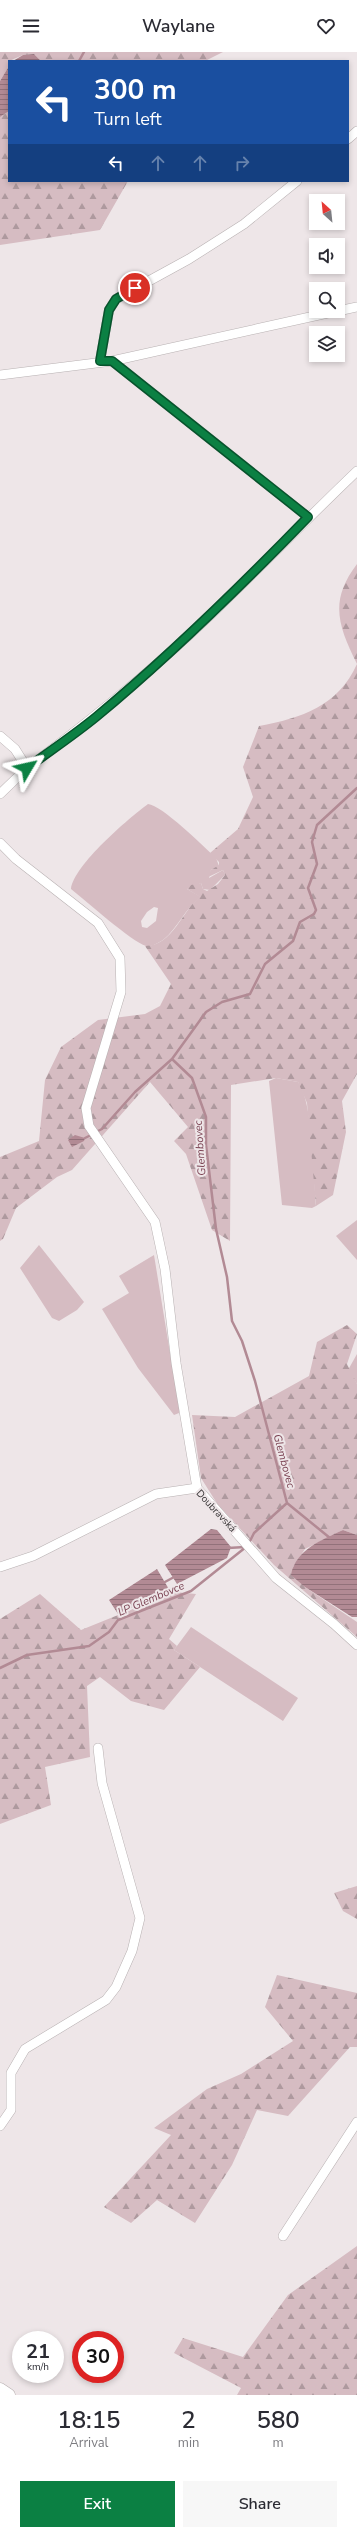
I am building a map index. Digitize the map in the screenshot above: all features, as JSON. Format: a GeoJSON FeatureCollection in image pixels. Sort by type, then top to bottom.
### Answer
{"type":"FeatureCollection","features":[{"type":"Feature","properties":{"kind":"main road"},"geometry":{"type":"LineString","coordinates":[[0,2390],[9,2395]]}},
{"type":"Feature","properties":{"kind":"street"},"geometry":{"type":"LineString","coordinates":[[349,138],[357,131]]}},
{"type":"Feature","properties":{"kind":"street"},"geometry":{"type":"LineString","coordinates":[[100,361],[109,310],[116,299],[189,259],[244,224],[296,182]]}},
{"type":"Feature","properties":{"kind":"street"},"geometry":{"type":"LineString","coordinates":[[345,310],[357,307]]}},
{"type":"Feature","properties":{"kind":"street"},"geometry":{"type":"LineString","coordinates":[[0,375],[28,373],[100,361],[112,361],[309,317]]}},
{"type":"Feature","properties":{"kind":"street"},"geometry":{"type":"LineString","coordinates":[[112,361],[308,517]]}},
{"type":"Feature","properties":{"kind":"street"},"geometry":{"type":"LineString","coordinates":[[0,794],[27,768],[95,718],[156,664],[234,593],[308,517],[357,472]]}},
{"type":"Feature","properties":{"kind":"street"},"geometry":{"type":"LineString","coordinates":[[0,736],[15,749],[27,768]]}},
{"type":"Feature","properties":{"kind":"street"},"geometry":{"type":"LineString","coordinates":[[0,843],[16,859],[98,923],[120,958],[121,992],[86,1108],[88,1126],[155,1222],[165,1270],[176,1363],[197,1488]]}},
{"type":"Feature","properties":{"kind":"street","name":"Doubravská"},"geometry":{"type":"LineString","coordinates":[[0,1567],[33,1556],[156,1494],[197,1488],[276,1578],[334,1624],[357,1645]]}},
{"type":"Feature","properties":{"kind":"street"},"geometry":{"type":"LineString","coordinates":[[0,2126],[12,2110],[11,2073],[25,2049],[106,2000],[116,1987],[132,1951],[140,1918],[102,1783],[98,1748]]}},
{"type":"Feature","properties":{"kind":"street"},"geometry":{"type":"LineString","coordinates":[[283,2236],[357,2122]]}},
{"type":"Feature","properties":{"kind":"green space"},"geometry":{"type":"Polygon","coordinates":[[[0,52],[223,52],[207,60],[40,60],[34,54],[23,55],[8,60],[8,68],[0,81],[0,52]]]}},
{"type":"Feature","properties":{"kind":"green space"},"geometry":{"type":"Polygon","coordinates":[[[8,112],[8,182],[127,182],[100,230],[0,245],[0,117],[8,112]]]}},
{"type":"Feature","properties":{"kind":"green space"},"geometry":{"type":"Polygon","coordinates":[[[357,564],[357,664],[345,637],[339,613],[343,590],[348,577],[357,564]]]}},
{"type":"Feature","properties":{"kind":"green space"},"geometry":{"type":"Polygon","coordinates":[[[357,664],[357,1074],[342,1101],[346,1132],[333,1195],[316,1206],[307,1103],[298,1082],[276,1078],[231,1085],[230,1241],[212,1230],[186,1154],[174,1141],[188,1127],[150,1082],[72,1170],[57,1177],[16,1208],[3,1239],[0,1241],[0,1157],[39,1141],[45,1080],[61,1047],[98,1020],[145,1014],[160,1006],[171,984],[145,946],[155,944],[170,934],[200,897],[187,889],[191,885],[201,883],[203,889],[207,891],[218,884],[225,875],[223,870],[206,878],[211,870],[219,865],[219,862],[210,853],[238,829],[253,797],[243,767],[259,726],[290,719],[317,708],[340,690],[357,664]]]}},
{"type":"Feature","properties":{"kind":"green space"},"geometry":{"type":"Polygon","coordinates":[[[148,804],[163,811],[183,827],[216,858],[219,866],[211,870],[209,878],[223,870],[225,875],[210,890],[203,889],[201,883],[187,889],[201,897],[190,907],[173,930],[163,940],[148,946],[139,943],[130,937],[71,889],[74,879],[92,855],[148,804]],[[154,907],[147,912],[141,921],[142,927],[147,928],[156,921],[158,908],[154,907]]]}},
{"type":"Feature","properties":{"kind":"green space"},"geometry":{"type":"Polygon","coordinates":[[[276,1078],[298,1082],[307,1106],[312,1141],[316,1206],[312,1208],[282,1205],[269,1081],[276,1078]]]}},
{"type":"Feature","properties":{"kind":"green space"},"geometry":{"type":"Polygon","coordinates":[[[357,1220],[357,1260],[336,1236],[357,1220]]]}},
{"type":"Feature","properties":{"kind":"green space"},"geometry":{"type":"Polygon","coordinates":[[[39,1245],[84,1302],[77,1310],[59,1321],[52,1318],[20,1268],[39,1245]]]}},
{"type":"Feature","properties":{"kind":"green space"},"geometry":{"type":"Polygon","coordinates":[[[154,1255],[179,1408],[179,1413],[174,1415],[138,1368],[102,1309],[129,1293],[119,1276],[154,1255]]]}},
{"type":"Feature","properties":{"kind":"green space"},"geometry":{"type":"Polygon","coordinates":[[[347,1325],[357,1334],[347,1364],[357,1384],[357,1535],[343,1530],[305,1549],[293,1567],[305,1587],[357,1622],[357,1637],[274,1565],[218,1505],[201,1478],[192,1415],[235,1417],[309,1376],[317,1342],[347,1325]]]}},
{"type":"Feature","properties":{"kind":"green space"},"geometry":{"type":"Polygon","coordinates":[[[357,1354],[357,1384],[348,1370],[357,1354]]]}},
{"type":"Feature","properties":{"kind":"green space"},"geometry":{"type":"Polygon","coordinates":[[[175,1592],[196,1594],[169,1639],[177,1646],[174,1650],[200,1667],[164,1710],[131,1701],[100,1677],[87,1686],[90,1757],[45,1767],[51,1805],[0,1824],[0,1619],[40,1594],[81,1630],[175,1592]]]}},
{"type":"Feature","properties":{"kind":"green space"},"geometry":{"type":"Polygon","coordinates":[[[191,1627],[298,1698],[283,1721],[174,1650],[191,1627]]]}},
{"type":"Feature","properties":{"kind":"green space"},"geometry":{"type":"Polygon","coordinates":[[[357,1886],[357,1919],[343,1911],[334,1893],[357,1886]]]}},
{"type":"Feature","properties":{"kind":"green space"},"geometry":{"type":"Polygon","coordinates":[[[277,1975],[357,1993],[357,2047],[350,2047],[288,2116],[257,2110],[232,2165],[195,2223],[157,2200],[131,2223],[104,2207],[171,2135],[154,2128],[207,2089],[241,2074],[293,2041],[265,2007],[277,1975]]]}},
{"type":"Feature","properties":{"kind":"green space"},"geometry":{"type":"Polygon","coordinates":[[[357,2246],[357,2395],[237,2395],[241,2388],[174,2353],[183,2338],[243,2357],[288,2295],[357,2246]]]}},
{"type":"Feature","properties":{"kind":"water"},"geometry":{"type":"Polygon","coordinates":[[[34,54],[40,60],[15,60],[23,55],[34,54]]]}},
{"type":"Feature","properties":{"kind":"water"},"geometry":{"type":"Polygon","coordinates":[[[8,68],[8,112],[0,117],[0,81],[8,68]]]}},
{"type":"Feature","properties":{"kind":"water"},"geometry":{"type":"Polygon","coordinates":[[[75,1135],[85,1138],[84,1141],[72,1147],[68,1140],[75,1135]]]}},
{"type":"Feature","properties":{"kind":"water"},"geometry":{"type":"Polygon","coordinates":[[[211,1529],[217,1530],[231,1547],[227,1558],[177,1584],[165,1565],[211,1529]]]}},
{"type":"Feature","properties":{"kind":"water"},"geometry":{"type":"Polygon","coordinates":[[[343,1530],[357,1535],[357,1617],[352,1617],[305,1587],[291,1575],[298,1558],[304,1552],[311,1546],[343,1530]]]}},
{"type":"Feature","properties":{"kind":"water"},"geometry":{"type":"Polygon","coordinates":[[[157,1569],[170,1591],[118,1614],[109,1600],[157,1569]]]}},
{"type":"Feature","properties":{"kind":"waterway"},"geometry":{"type":"LineString","coordinates":[[80,60],[84,52]]}},
{"type":"Feature","properties":{"kind":"waterway","name":"Glembovec"},"geometry":{"type":"LineString","coordinates":[[330,1538],[287,1503],[255,1381],[242,1341],[232,1321],[227,1277],[216,1229],[206,1145],[206,1117],[192,1078],[172,1059],[206,1012],[222,1002],[250,994],[265,964],[293,941],[300,922],[314,914],[316,910],[308,888],[317,864],[312,842],[317,825],[357,788]]}},
{"type":"Feature","properties":{"kind":"waterway","name":"LP Glembovce"},"geometry":{"type":"LineString","coordinates":[[96,1132],[102,1129],[135,1092],[172,1059]]}},
{"type":"Feature","properties":{"kind":"waterway","name":"LP Glembovce"},"geometry":{"type":"LineString","coordinates":[[85,1138],[91,1135]]}},
{"type":"Feature","properties":{"kind":"waterway","name":"LP Glembovce"},"geometry":{"type":"LineString","coordinates":[[249,1543],[254,1533],[287,1503]]}},
{"type":"Feature","properties":{"kind":"waterway"},"geometry":{"type":"LineString","coordinates":[[228,1548],[245,1547]]}},
{"type":"Feature","properties":{"kind":"waterway","name":"LP Glembovce"},"geometry":{"type":"LineString","coordinates":[[0,1668],[27,1655],[89,1646],[109,1632],[118,1620],[191,1591],[246,1547]]}},
{"type":"Feature","properties":{"kind":"waterway"},"geometry":{"type":"LineString","coordinates":[[163,1583],[176,1576]]}},
{"type":"Feature","properties":{"kind":"route"},"geometry":{"type":"LineString","coordinates":[[27,768],[95,718],[156,664],[234,593],[308,517],[112,361],[100,361],[109,310],[116,299],[135,288]]}}]}
